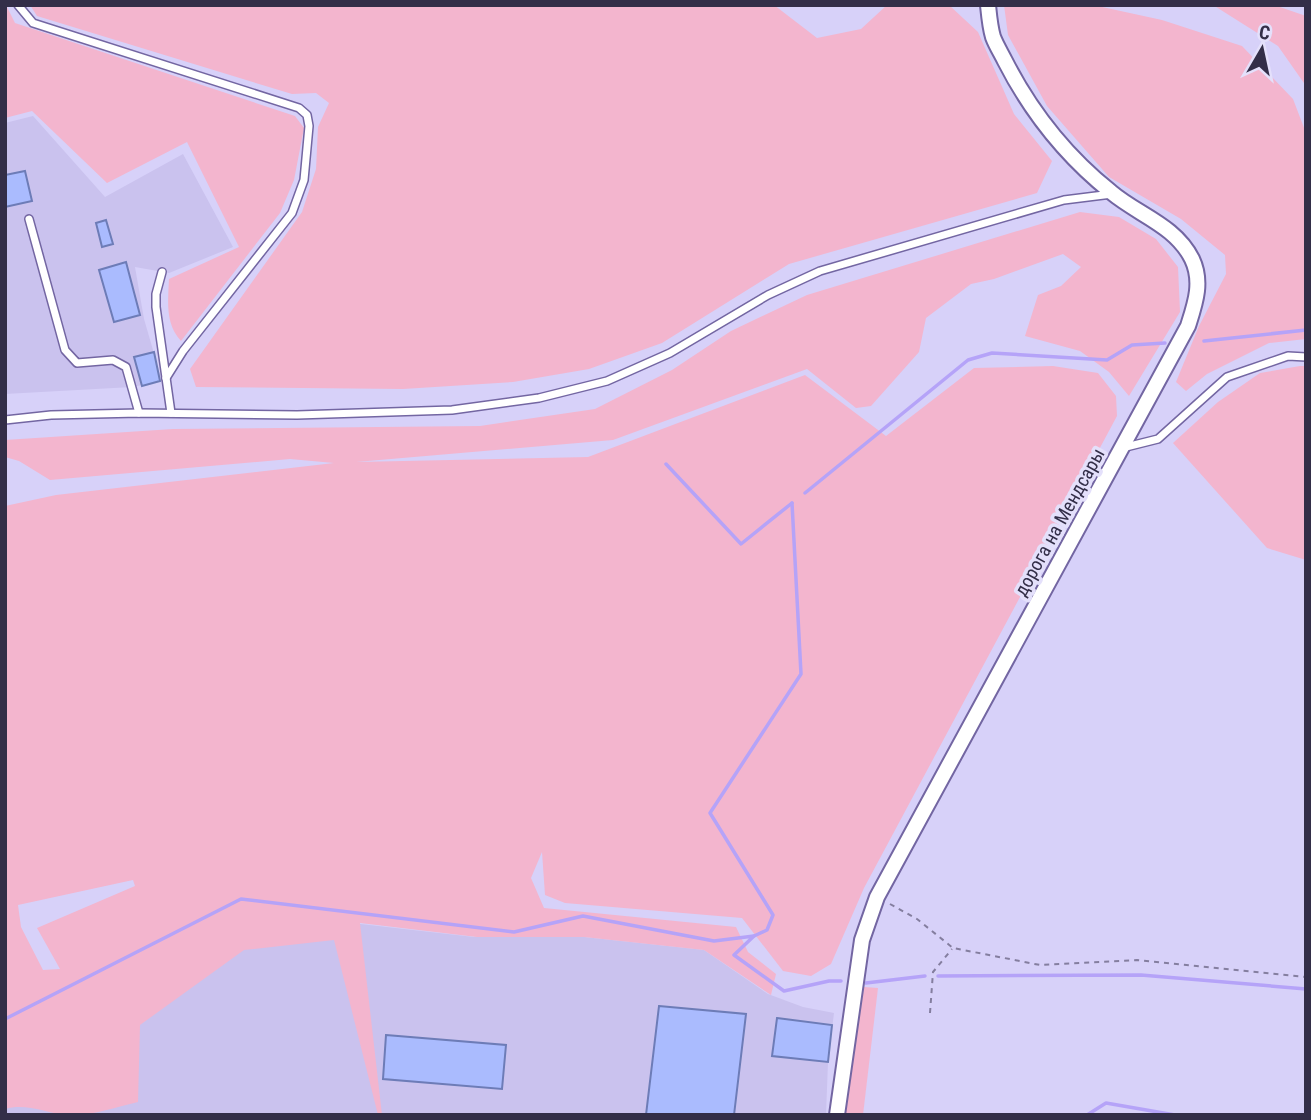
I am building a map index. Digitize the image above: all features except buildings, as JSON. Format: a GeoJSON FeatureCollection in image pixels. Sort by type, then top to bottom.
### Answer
{"type":"FeatureCollection","features":[{"type":"Feature","properties":{"kind":"street","name":"дорога на Мендсары"},"geometry":{"type":"LineString","coordinates":[[837,1115],[862,940],[877,897],[1188,326],[1196,300],[1198,280],[1192,260],[1171,232],[1112,194],[1056,141],[1018,88],[992,36],[988,5]]}},
{"type":"Feature","properties":{"kind":"lane"},"geometry":{"type":"LineString","coordinates":[[18,5],[33,23],[299,108],[307,115],[309,126],[304,180],[292,213],[183,351],[166,378]]}},
{"type":"Feature","properties":{"kind":"lane"},"geometry":{"type":"LineString","coordinates":[[5,420],[51,415],[139,413],[297,415],[452,410],[539,398],[607,381],[670,353],[768,295],[820,271],[1064,200],[1112,194]]}},
{"type":"Feature","properties":{"kind":"lane"},"geometry":{"type":"LineString","coordinates":[[29,219],[65,351],[77,363],[113,360],[126,367],[139,413]]}},
{"type":"Feature","properties":{"kind":"lane"},"geometry":{"type":"LineString","coordinates":[[162,272],[156,306],[171,413]]}},
{"type":"Feature","properties":{"kind":"lane"},"geometry":{"type":"LineString","coordinates":[[1121,449],[1158,439],[1227,377],[1288,356],[1306,357]]}},
{"type":"Feature","properties":{"kind":"path"},"geometry":{"type":"LineString","coordinates":[[877,897],[917,919],[953,948],[1040,965],[1137,960],[1306,977]]}},
{"type":"Feature","properties":{"kind":"path"},"geometry":{"type":"LineString","coordinates":[[930,1013],[933,972],[953,948]]}},
{"type":"Feature","properties":{"kind":"shaded area"},"geometry":{"type":"Polygon","coordinates":[[[6,5],[15,23],[295,116],[304,128],[294,180],[280,213],[181,341],[170,320],[169,279],[239,247],[187,142],[107,183],[32,111],[5,118],[6,5]]]}},
{"type":"Feature","properties":{"kind":"shaded area"},"geometry":{"type":"Polygon","coordinates":[[[30,5],[774,5],[817,38],[861,29],[887,5],[949,5],[978,32],[1014,114],[1052,161],[1037,193],[789,264],[662,343],[589,369],[513,382],[403,389],[196,387],[190,369],[302,212],[316,169],[318,127],[329,103],[316,93],[292,94],[37,16],[30,5]]]}},
{"type":"Feature","properties":{"kind":"shaded area"},"geometry":{"type":"Polygon","coordinates":[[[1004,5],[1093,5],[1162,20],[1242,46],[1293,99],[1306,133],[1306,339],[1269,343],[1207,374],[1186,391],[1176,382],[1199,326],[1226,274],[1225,255],[1181,219],[1109,177],[1047,106],[1008,35],[1004,5]]]}},
{"type":"Feature","properties":{"kind":"shaded area"},"geometry":{"type":"Polygon","coordinates":[[[1213,5],[1274,5],[1306,16],[1306,86],[1278,46],[1213,5]]]}},
{"type":"Feature","properties":{"kind":"shaded area"},"geometry":{"type":"Polygon","coordinates":[[[33,116],[105,197],[183,154],[233,247],[169,273],[135,267],[144,319],[162,381],[132,387],[5,394],[5,123],[33,116]]]}},
{"type":"Feature","properties":{"kind":"shaded area"},"geometry":{"type":"Polygon","coordinates":[[[1080,212],[1119,217],[1156,239],[1178,267],[1180,312],[1129,396],[1109,372],[1080,351],[1025,336],[1038,295],[1061,286],[1081,267],[1063,254],[994,279],[971,284],[926,318],[919,352],[871,406],[856,408],[807,369],[613,440],[356,462],[588,457],[805,375],[886,436],[974,368],[1053,366],[1098,373],[1116,396],[1117,416],[864,888],[831,964],[811,976],[783,971],[742,918],[565,903],[545,895],[542,852],[531,878],[544,908],[736,927],[748,952],[776,974],[771,995],[704,950],[584,937],[477,937],[360,923],[382,1115],[378,1115],[334,940],[244,950],[140,1025],[138,1102],[75,1115],[28,1108],[5,1109],[5,506],[56,495],[334,463],[290,459],[50,480],[19,461],[5,457],[5,440],[173,429],[480,426],[595,409],[672,370],[731,331],[807,295],[1080,212]],[[133,880],[18,905],[21,927],[43,970],[60,969],[37,928],[135,886],[133,880]]]}},
{"type":"Feature","properties":{"kind":"shaded area"},"geometry":{"type":"Polygon","coordinates":[[[1306,366],[1306,560],[1267,548],[1173,443],[1218,402],[1260,373],[1306,366]]]}},
{"type":"Feature","properties":{"kind":"shaded area"},"geometry":{"type":"Polygon","coordinates":[[[238,910],[474,937],[584,937],[704,950],[768,994],[803,1007],[834,1013],[828,1062],[826,1115],[5,1115],[5,1023],[238,910]]]}},
{"type":"Feature","properties":{"kind":"shaded area"},"geometry":{"type":"Polygon","coordinates":[[[864,987],[878,988],[863,1115],[844,1115],[864,987]]]}},
{"type":"Feature","properties":{"kind":"waterway"},"geometry":{"type":"LineString","coordinates":[[1204,341],[1306,330]]}},
{"type":"Feature","properties":{"kind":"waterway"},"geometry":{"type":"LineString","coordinates":[[805,493],[968,360],[992,353],[1107,360],[1132,345],[1165,343]]}},
{"type":"Feature","properties":{"kind":"waterway"},"geometry":{"type":"LineString","coordinates":[[666,464],[741,544],[792,503]]}},
{"type":"Feature","properties":{"kind":"waterway"},"geometry":{"type":"LineString","coordinates":[[754,936],[767,930],[773,915],[710,813],[801,674],[792,503]]}},
{"type":"Feature","properties":{"kind":"waterway"},"geometry":{"type":"LineString","coordinates":[[5,1019],[241,899],[514,932],[583,916],[714,941],[754,936],[734,955],[784,991],[841,981]]}},
{"type":"Feature","properties":{"kind":"waterway"},"geometry":{"type":"LineString","coordinates":[[938,976],[1141,975],[1306,989]]}},
{"type":"Feature","properties":{"kind":"waterway"},"geometry":{"type":"LineString","coordinates":[[866,983],[925,976]]}},
{"type":"Feature","properties":{"kind":"waterway"},"geometry":{"type":"LineString","coordinates":[[1087,1115],[1106,1103],[1175,1115]]}}]}
